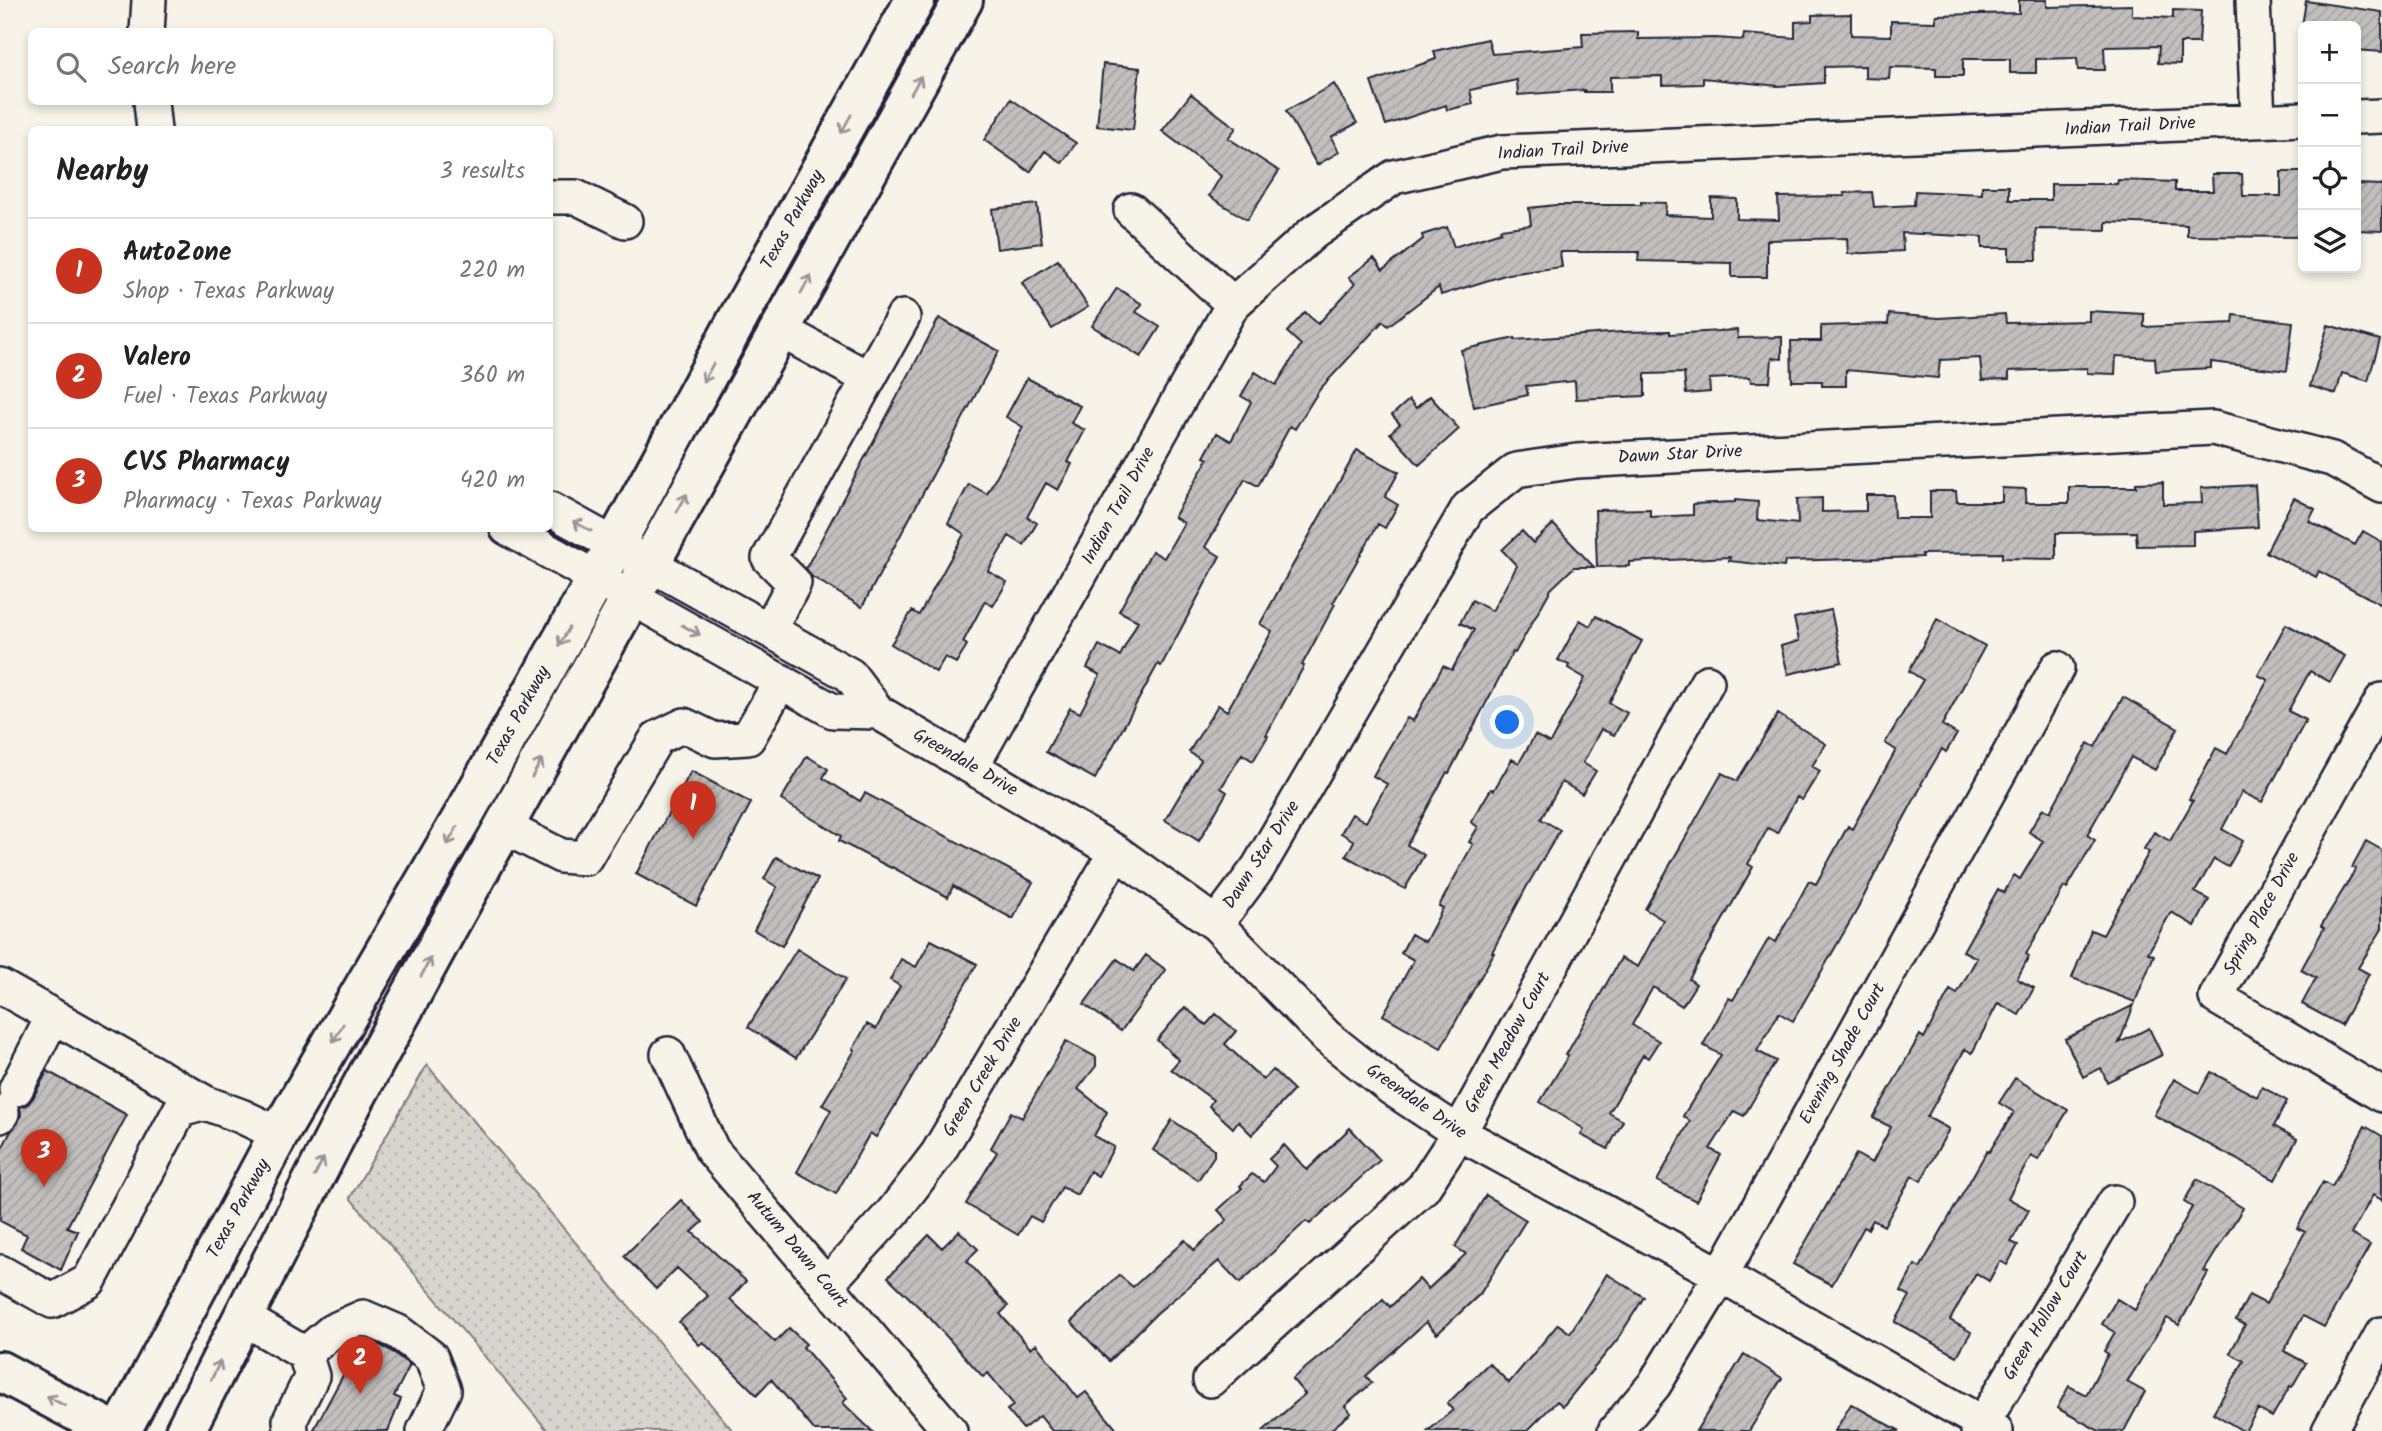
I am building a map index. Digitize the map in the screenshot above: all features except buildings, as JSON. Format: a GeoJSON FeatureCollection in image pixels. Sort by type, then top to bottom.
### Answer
{"type":"FeatureCollection","features":[{"type":"Feature","properties":{"kind":"main road","name":"Texas Parkway"},"geometry":{"type":"LineString","coordinates":[[121,1431],[279,1134],[597,578],[915,0]]}},
{"type":"Feature","properties":{"kind":"main road"},"geometry":{"type":"LineString","coordinates":[[185,1431],[359,1092],[963,0]]}},
{"type":"Feature","properties":{"kind":"main road"},"geometry":{"type":"LineString","coordinates":[[0,1371],[113,1431]]}},
{"type":"Feature","properties":{"kind":"street"},"geometry":{"type":"LineString","coordinates":[[147,28],[149,0]]}},
{"type":"Feature","properties":{"kind":"street"},"geometry":{"type":"LineString","coordinates":[[2253,0],[2259,120]]}},
{"type":"Feature","properties":{"kind":"street"},"geometry":{"type":"LineString","coordinates":[[151,105],[154,126]]}},
{"type":"Feature","properties":{"kind":"street"},"geometry":{"type":"LineString","coordinates":[[2361,117],[2382,116]]}},
{"type":"Feature","properties":{"kind":"street","name":"Indian Trail Drive"},"geometry":{"type":"LineString","coordinates":[[972,766],[1233,304],[1314,232],[1394,177],[1502,152],[2298,119]]}},
{"type":"Feature","properties":{"kind":"street"},"geometry":{"type":"LineString","coordinates":[[553,197],[576,197],[625,220]]}},
{"type":"Feature","properties":{"kind":"street"},"geometry":{"type":"LineString","coordinates":[[1131,210],[1233,304]]}},
{"type":"Feature","properties":{"kind":"street"},"geometry":{"type":"LineString","coordinates":[[769,630],[794,583],[769,558],[903,317]]}},
{"type":"Feature","properties":{"kind":"street"},"geometry":{"type":"LineString","coordinates":[[780,330],[868,378]]}},
{"type":"Feature","properties":{"kind":"street","name":"Dawn Star Drive"},"geometry":{"type":"LineString","coordinates":[[1216,924],[1258,869],[1468,508],[1516,470],[1577,461],[2213,428],[2332,459],[2382,486]]}},
{"type":"Feature","properties":{"kind":"street","name":"Greendale Drive"},"geometry":{"type":"LineString","coordinates":[[553,511],[850,675],[878,712],[1116,852],[1216,924],[1327,1037],[1391,1088],[1459,1133],[1721,1275],[1985,1428]]}},
{"type":"Feature","properties":{"kind":"street","name":"Greendale Drive"},"geometry":{"type":"LineString","coordinates":[[514,532],[833,711],[878,712]]}},
{"type":"Feature","properties":{"kind":"street","name":"Evening Shade Court"},"geometry":{"type":"LineString","coordinates":[[1615,1431],[1654,1385],[1721,1275],[2057,668]]}},
{"type":"Feature","properties":{"kind":"street"},"geometry":{"type":"LineString","coordinates":[[504,827],[561,856],[586,858],[657,738],[684,725],[715,740],[748,738],[781,681]]}},
{"type":"Feature","properties":{"kind":"street","name":"Green Meadow Court"},"geometry":{"type":"LineString","coordinates":[[1210,1380],[1423,1188],[1459,1133],[1707,682]]}},
{"type":"Feature","properties":{"kind":"street","name":"Spring Place Drive"},"geometry":{"type":"LineString","coordinates":[[2382,701],[2216,997],[2382,1095]]}},
{"type":"Feature","properties":{"kind":"street","name":"Green Creek Drive"},"geometry":{"type":"LineString","coordinates":[[826,1284],[892,1212],[938,1153],[1116,852]]}},
{"type":"Feature","properties":{"kind":"street"},"geometry":{"type":"LineString","coordinates":[[0,986],[206,1103],[279,1134]]}},
{"type":"Feature","properties":{"kind":"street"},"geometry":{"type":"LineString","coordinates":[[6,1106],[53,1016]]}},
{"type":"Feature","properties":{"kind":"street","name":"Autum Dawn Court"},"geometry":{"type":"LineString","coordinates":[[668,1054],[712,1150],[950,1431]]}},
{"type":"Feature","properties":{"kind":"street"},"geometry":{"type":"LineString","coordinates":[[0,1272],[52,1301],[89,1281],[180,1110],[206,1103]]}},
{"type":"Feature","properties":{"kind":"street","name":"Green Hollow Court"},"geometry":{"type":"LineString","coordinates":[[1985,1428],[2115,1202]]}},
{"type":"Feature","properties":{"kind":"street"},"geometry":{"type":"LineString","coordinates":[[242,1317],[304,1354],[312,1376],[290,1420],[291,1431]]}},
{"type":"Feature","properties":{"kind":"street"},"geometry":{"type":"LineString","coordinates":[[304,1354],[332,1331],[363,1317],[398,1332],[431,1357],[443,1390],[424,1431]]}},
{"type":"Feature","properties":{"kind":"street"},"geometry":{"type":"LineString","coordinates":[[2329,1431],[2382,1334]]}},
{"type":"Feature","properties":{"kind":"shaded area"},"geometry":{"type":"Polygon","coordinates":[[[427,1065],[733,1431],[548,1431],[350,1198],[427,1065]]]}},
{"type":"Feature","properties":{"kind":"place","name":"AutoZone"},"geometry":{"type":"Point","coordinates":[693,839]}},
{"type":"Feature","properties":{"kind":"place","name":"CVS Pharmacy"},"geometry":{"type":"Point","coordinates":[44,1187]}},
{"type":"Feature","properties":{"kind":"place","name":"Valero"},"geometry":{"type":"Point","coordinates":[360,1394]}}]}
